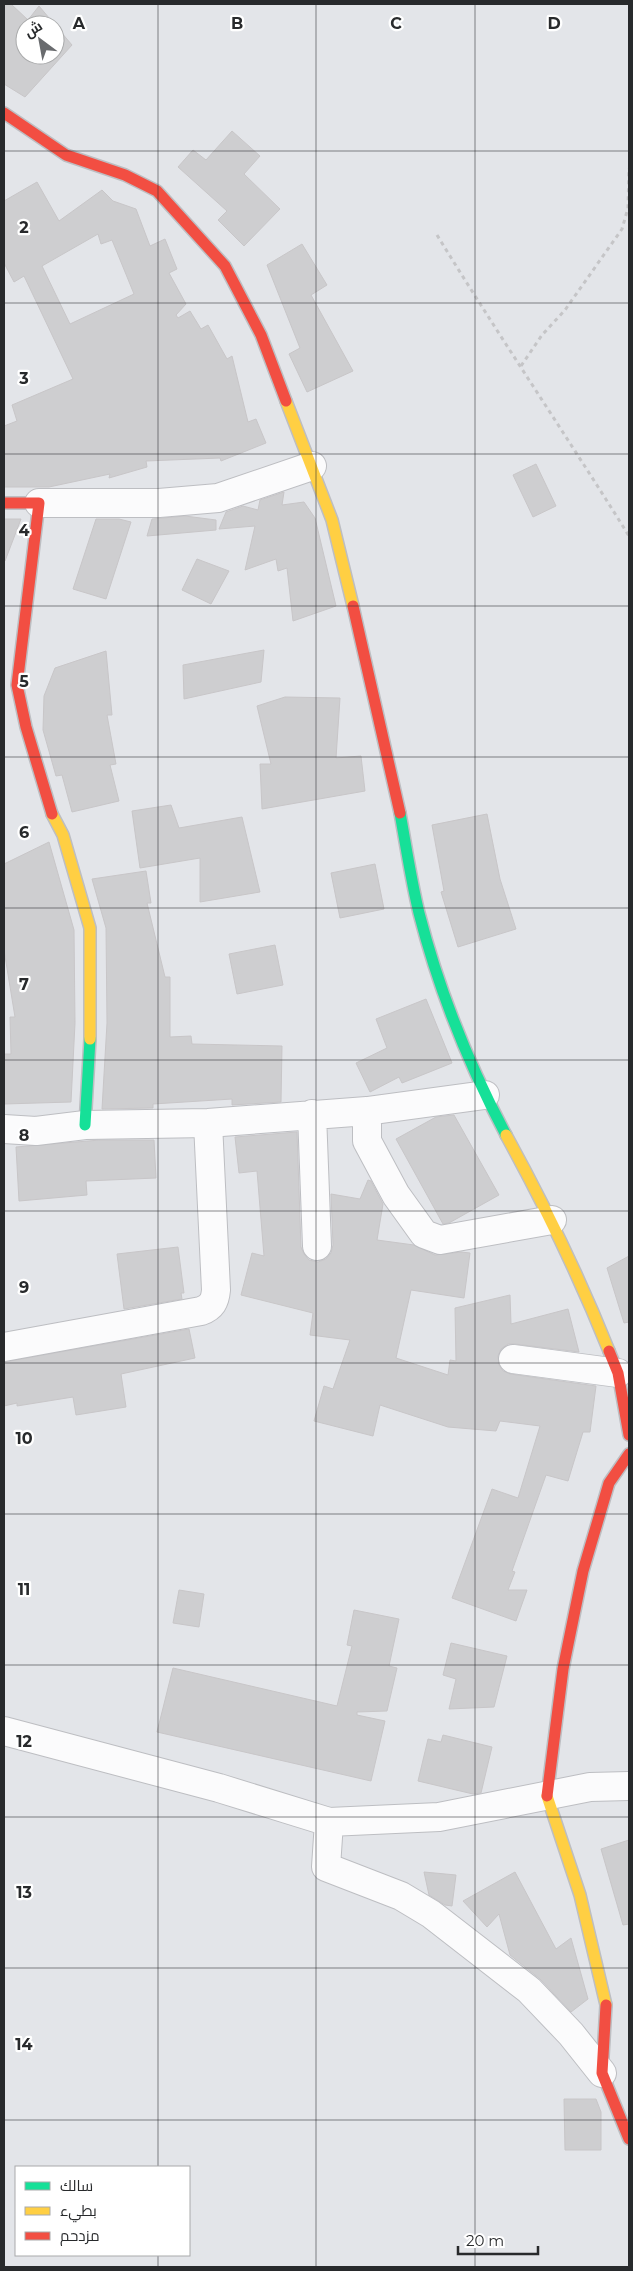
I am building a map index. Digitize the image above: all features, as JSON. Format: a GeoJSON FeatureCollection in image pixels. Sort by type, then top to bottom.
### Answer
{"type":"FeatureCollection","features":[{"type":"Feature","properties":{"kind":"street"},"geometry":{"type":"LineString","coordinates":[[4,113],[66,156],[125,175],[157,191],[225,266],[261,335],[332,520],[394,779],[419,913],[457,1033],[485,1095],[552,1220],[582,1284],[618,1373],[629,1435]]}},
{"type":"Feature","properties":{"kind":"street"},"geometry":{"type":"LineString","coordinates":[[4,503],[160,503],[218,498],[312,466]]}},
{"type":"Feature","properties":{"kind":"street"},"geometry":{"type":"LineString","coordinates":[[39,503],[17,685],[48,807],[63,835],[90,928],[91,1023],[85,1125]]}},
{"type":"Feature","properties":{"kind":"street"},"geometry":{"type":"LineString","coordinates":[[4,1129],[36,1131],[85,1125],[208,1123],[367,1111],[485,1095]]}},
{"type":"Feature","properties":{"kind":"street"},"geometry":{"type":"LineString","coordinates":[[367,1111],[367,1141],[396,1195],[424,1234],[440,1240],[552,1220]]}},
{"type":"Feature","properties":{"kind":"street"},"geometry":{"type":"LineString","coordinates":[[312,1114],[317,1246]]}},
{"type":"Feature","properties":{"kind":"street"},"geometry":{"type":"LineString","coordinates":[[4,1347],[201,1311],[212,1305],[216,1290],[208,1123]]}},
{"type":"Feature","properties":{"kind":"street"},"geometry":{"type":"LineString","coordinates":[[513,1358],[618,1373]]}},
{"type":"Feature","properties":{"kind":"street"},"geometry":{"type":"LineString","coordinates":[[602,2073],[606,2006],[580,1895],[547,1797],[563,1668],[583,1571],[609,1483],[629,1454]]}},
{"type":"Feature","properties":{"kind":"street"},"geometry":{"type":"LineString","coordinates":[[4,1731],[219,1788],[328,1822],[439,1817],[590,1787],[629,1786]]}},
{"type":"Feature","properties":{"kind":"street"},"geometry":{"type":"LineString","coordinates":[[328,1822],[326,1867],[401,1896],[430,1914],[529,1990],[571,2034],[602,2073],[629,2139]]}},
{"type":"Feature","properties":{"kind":"path"},"geometry":{"type":"LineString","coordinates":[[521,366],[542,335],[565,310],[622,229],[628,208],[629,168]]}},
{"type":"Feature","properties":{"kind":"path"},"geometry":{"type":"LineString","coordinates":[[437,235],[629,536]]}},
{"type":"Feature","properties":{"kind":"building"},"geometry":{"type":"Polygon","coordinates":[[[4,4],[11,4],[23,15],[15,15],[15,65],[54,65],[25,97],[4,84],[4,4]]]}},
{"type":"Feature","properties":{"kind":"building"},"geometry":{"type":"Polygon","coordinates":[[[39,6],[47,15],[32,15],[39,6]]]}},
{"type":"Feature","properties":{"kind":"building"},"geometry":{"type":"Polygon","coordinates":[[[65,37],[72,45],[65,53],[65,37]]]}},
{"type":"Feature","properties":{"kind":"building"},"geometry":{"type":"Polygon","coordinates":[[[232,131],[260,156],[244,174],[280,209],[244,246],[218,220],[227,211],[178,167],[193,150],[206,160],[232,131]]]}},
{"type":"Feature","properties":{"kind":"building"},"geometry":{"type":"Polygon","coordinates":[[[37,182],[59,221],[102,190],[113,201],[136,209],[150,246],[165,239],[177,269],[169,273],[186,304],[176,315],[178,318],[190,311],[201,329],[208,325],[227,359],[232,356],[248,422],[256,419],[266,443],[221,461],[220,458],[146,461],[147,467],[109,478],[110,474],[49,487],[4,487],[4,426],[17,421],[12,405],[73,379],[24,276],[14,282],[4,263],[4,201],[37,182]],[[98,234],[42,266],[70,324],[134,294],[112,240],[101,244],[98,234]]]}},
{"type":"Feature","properties":{"kind":"building"},"geometry":{"type":"Polygon","coordinates":[[[302,244],[327,285],[311,295],[353,371],[307,392],[289,354],[300,348],[267,265],[302,244]]]}},
{"type":"Feature","properties":{"kind":"building"},"geometry":{"type":"Polygon","coordinates":[[[536,464],[556,506],[533,517],[513,475],[536,464]]]}},
{"type":"Feature","properties":{"kind":"building"},"geometry":{"type":"Polygon","coordinates":[[[284,492],[282,505],[304,502],[315,518],[336,606],[293,621],[287,568],[278,571],[276,559],[245,570],[255,526],[219,529],[226,512],[243,506],[258,510],[260,500],[284,492]]]}},
{"type":"Feature","properties":{"kind":"building"},"geometry":{"type":"Polygon","coordinates":[[[185,516],[216,520],[216,530],[147,536],[152,519],[185,516]]]}},
{"type":"Feature","properties":{"kind":"building"},"geometry":{"type":"Polygon","coordinates":[[[4,519],[21,519],[5,561],[4,561],[4,519]]]}},
{"type":"Feature","properties":{"kind":"building"},"geometry":{"type":"Polygon","coordinates":[[[96,519],[119,519],[131,522],[106,599],[73,589],[96,519]]]}},
{"type":"Feature","properties":{"kind":"building"},"geometry":{"type":"Polygon","coordinates":[[[197,559],[229,571],[211,604],[182,590],[197,559]]]}},
{"type":"Feature","properties":{"kind":"building"},"geometry":{"type":"Polygon","coordinates":[[[264,650],[261,682],[184,699],[183,665],[264,650]]]}},
{"type":"Feature","properties":{"kind":"building"},"geometry":{"type":"Polygon","coordinates":[[[106,651],[112,715],[107,715],[116,764],[110,765],[119,801],[72,812],[62,775],[56,776],[43,730],[44,696],[55,668],[106,651]]]}},
{"type":"Feature","properties":{"kind":"building"},"geometry":{"type":"Polygon","coordinates":[[[285,697],[340,698],[336,758],[361,756],[365,791],[262,809],[260,764],[271,764],[257,706],[285,697]]]}},
{"type":"Feature","properties":{"kind":"building"},"geometry":{"type":"Polygon","coordinates":[[[171,805],[179,828],[242,817],[260,892],[200,902],[200,858],[140,868],[132,811],[171,805]]]}},
{"type":"Feature","properties":{"kind":"building"},"geometry":{"type":"Polygon","coordinates":[[[487,814],[500,879],[516,929],[458,947],[441,892],[444,891],[432,825],[487,814]]]}},
{"type":"Feature","properties":{"kind":"building"},"geometry":{"type":"Polygon","coordinates":[[[49,842],[74,930],[75,1023],[71,1102],[4,1104],[4,1054],[11,1054],[10,1017],[15,1017],[4,950],[4,864],[49,842]]]}},
{"type":"Feature","properties":{"kind":"building"},"geometry":{"type":"Polygon","coordinates":[[[375,864],[384,909],[340,918],[331,873],[375,864]]]}},
{"type":"Feature","properties":{"kind":"building"},"geometry":{"type":"Polygon","coordinates":[[[146,871],[151,903],[147,903],[165,977],[170,977],[170,1037],[191,1036],[192,1044],[282,1046],[281,1102],[232,1105],[232,1099],[153,1104],[153,1108],[102,1109],[107,1023],[106,928],[92,879],[146,871]]]}},
{"type":"Feature","properties":{"kind":"building"},"geometry":{"type":"Polygon","coordinates":[[[275,945],[283,985],[237,994],[229,954],[275,945]]]}},
{"type":"Feature","properties":{"kind":"building"},"geometry":{"type":"Polygon","coordinates":[[[426,999],[452,1063],[402,1083],[399,1077],[370,1092],[356,1063],[387,1048],[376,1019],[426,999]]]}},
{"type":"Feature","properties":{"kind":"building"},"geometry":{"type":"Polygon","coordinates":[[[454,1115],[499,1195],[449,1223],[443,1224],[396,1139],[436,1117],[454,1115]]]}},
{"type":"Feature","properties":{"kind":"building"},"geometry":{"type":"Polygon","coordinates":[[[297,1132],[301,1247],[309,1260],[318,1262],[326,1259],[331,1253],[333,1245],[331,1194],[360,1199],[368,1180],[371,1181],[383,1204],[377,1240],[414,1245],[435,1255],[461,1252],[470,1253],[464,1298],[411,1290],[396,1358],[448,1375],[450,1360],[456,1361],[455,1308],[510,1295],[511,1324],[568,1309],[579,1352],[508,1344],[501,1349],[498,1356],[499,1365],[503,1371],[510,1374],[596,1386],[590,1432],[583,1432],[568,1481],[546,1475],[512,1571],[515,1572],[508,1590],[527,1590],[516,1621],[452,1598],[492,1489],[518,1498],[540,1426],[500,1421],[496,1431],[448,1427],[380,1405],[373,1436],[314,1421],[324,1386],[333,1389],[350,1340],[310,1335],[313,1313],[241,1295],[252,1253],[264,1256],[257,1171],[239,1173],[235,1137],[297,1132]]]}},
{"type":"Feature","properties":{"kind":"building"},"geometry":{"type":"Polygon","coordinates":[[[100,1140],[154,1140],[156,1178],[86,1181],[87,1195],[19,1201],[16,1147],[100,1140]]]}},
{"type":"Feature","properties":{"kind":"building"},"geometry":{"type":"Polygon","coordinates":[[[178,1247],[184,1293],[181,1293],[182,1299],[124,1309],[117,1254],[178,1247]]]}},
{"type":"Feature","properties":{"kind":"building"},"geometry":{"type":"Polygon","coordinates":[[[629,1256],[629,1322],[624,1323],[607,1268],[629,1256]]]}},
{"type":"Feature","properties":{"kind":"building"},"geometry":{"type":"Polygon","coordinates":[[[189,1329],[195,1358],[121,1374],[126,1407],[76,1415],[73,1397],[17,1406],[17,1403],[4,1406],[4,1362],[189,1329]]]}},
{"type":"Feature","properties":{"kind":"building"},"geometry":{"type":"Polygon","coordinates":[[[179,1590],[204,1594],[199,1627],[173,1623],[179,1590]]]}},
{"type":"Feature","properties":{"kind":"building"},"geometry":{"type":"Polygon","coordinates":[[[354,1610],[399,1619],[389,1666],[397,1668],[387,1711],[357,1712],[357,1715],[385,1721],[371,1781],[157,1732],[173,1668],[337,1706],[352,1646],[347,1645],[354,1610]]]}},
{"type":"Feature","properties":{"kind":"building"},"geometry":{"type":"Polygon","coordinates":[[[451,1643],[507,1656],[494,1707],[449,1709],[456,1679],[443,1675],[451,1643]]]}},
{"type":"Feature","properties":{"kind":"building"},"geometry":{"type":"Polygon","coordinates":[[[443,1735],[492,1747],[481,1793],[473,1794],[418,1781],[428,1739],[441,1742],[443,1735]]]}},
{"type":"Feature","properties":{"kind":"building"},"geometry":{"type":"Polygon","coordinates":[[[629,1840],[629,1924],[623,1925],[601,1849],[629,1840]]]}},
{"type":"Feature","properties":{"kind":"building"},"geometry":{"type":"Polygon","coordinates":[[[424,1872],[456,1875],[452,1906],[445,1905],[429,1895],[424,1872]]]}},
{"type":"Feature","properties":{"kind":"building"},"geometry":{"type":"Polygon","coordinates":[[[515,1872],[556,1949],[571,1938],[588,1999],[571,2012],[540,1979],[510,1955],[499,1914],[487,1927],[463,1901],[515,1872]]]}},
{"type":"Feature","properties":{"kind":"building"},"geometry":{"type":"Polygon","coordinates":[[[564,2099],[596,2099],[601,2112],[601,2150],[565,2150],[564,2099]]]}},
{"type":"Feature","properties":{"kind":"traffic: fast"},"geometry":{"type":"LineString","coordinates":[[400,813],[416,901],[436,971],[467,1055],[506,1135]]}},
{"type":"Feature","properties":{"kind":"traffic: fast"},"geometry":{"type":"LineString","coordinates":[[85,1125],[90,1039]]}},
{"type":"Feature","properties":{"kind":"traffic: slow"},"geometry":{"type":"LineString","coordinates":[[286,401],[332,520],[353,606]]}},
{"type":"Feature","properties":{"kind":"traffic: slow"},"geometry":{"type":"LineString","coordinates":[[52,814],[63,835],[90,928],[90,1039]]}},
{"type":"Feature","properties":{"kind":"traffic: slow"},"geometry":{"type":"LineString","coordinates":[[506,1135],[561,1242],[609,1351]]}},
{"type":"Feature","properties":{"kind":"traffic: slow"},"geometry":{"type":"LineString","coordinates":[[547,1796],[580,1895],[606,2005]]}},
{"type":"Feature","properties":{"kind":"traffic: jam"},"geometry":{"type":"LineString","coordinates":[[4,113],[66,155],[125,175],[157,191],[225,266],[261,335],[286,401]]}},
{"type":"Feature","properties":{"kind":"traffic: jam"},"geometry":{"type":"LineString","coordinates":[[4,503],[39,503],[17,685],[26,727],[52,814]]}},
{"type":"Feature","properties":{"kind":"traffic: jam"},"geometry":{"type":"LineString","coordinates":[[353,606],[400,813]]}},
{"type":"Feature","properties":{"kind":"traffic: jam"},"geometry":{"type":"LineString","coordinates":[[609,1351],[618,1373],[629,1435]]}},
{"type":"Feature","properties":{"kind":"traffic: jam"},"geometry":{"type":"LineString","coordinates":[[547,1796],[563,1669],[583,1571],[609,1483],[629,1454]]}},
{"type":"Feature","properties":{"kind":"traffic: jam"},"geometry":{"type":"LineString","coordinates":[[606,2005],[602,2073],[629,2139]]}}]}
